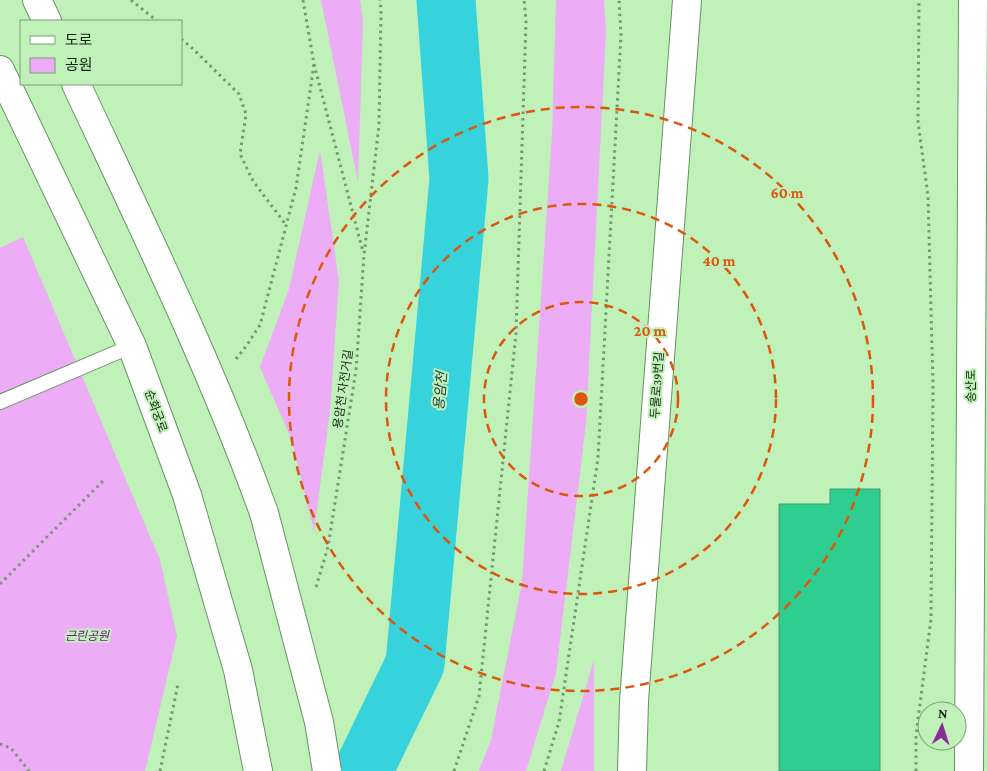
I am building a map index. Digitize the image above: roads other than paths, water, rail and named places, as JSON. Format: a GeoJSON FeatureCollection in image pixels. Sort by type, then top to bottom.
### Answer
{"type":"FeatureCollection","features":[{"type":"Feature","properties":{"kind":"street"},"geometry":{"type":"LineString","coordinates":[[37,0],[47,20]]}},
{"type":"Feature","properties":{"kind":"street","name":"두물로39번길"},"geometry":{"type":"LineString","coordinates":[[632,771],[634,701],[687,0]]}},
{"type":"Feature","properties":{"kind":"street","name":"송산로"},"geometry":{"type":"LineString","coordinates":[[969,771],[973,0]]}},
{"type":"Feature","properties":{"kind":"street","name":"순화궁로"},"geometry":{"type":"LineString","coordinates":[[0,70],[132,346],[187,494],[238,670],[258,771]]}},
{"type":"Feature","properties":{"kind":"street"},"geometry":{"type":"LineString","coordinates":[[76,85],[189,327],[247,465],[264,514],[319,722],[327,771]]}},
{"type":"Feature","properties":{"kind":"lane"},"geometry":{"type":"LineString","coordinates":[[0,402],[132,346]]}},
{"type":"Feature","properties":{"kind":"waterway","name":"용암천"},"geometry":{"type":"LineString","coordinates":[[363,771],[415,664],[459,179],[446,0]]}},
{"type":"Feature","properties":{"kind":"park label","name":"근린공원"},"geometry":{"type":"Point","coordinates":[87,636]}}]}
